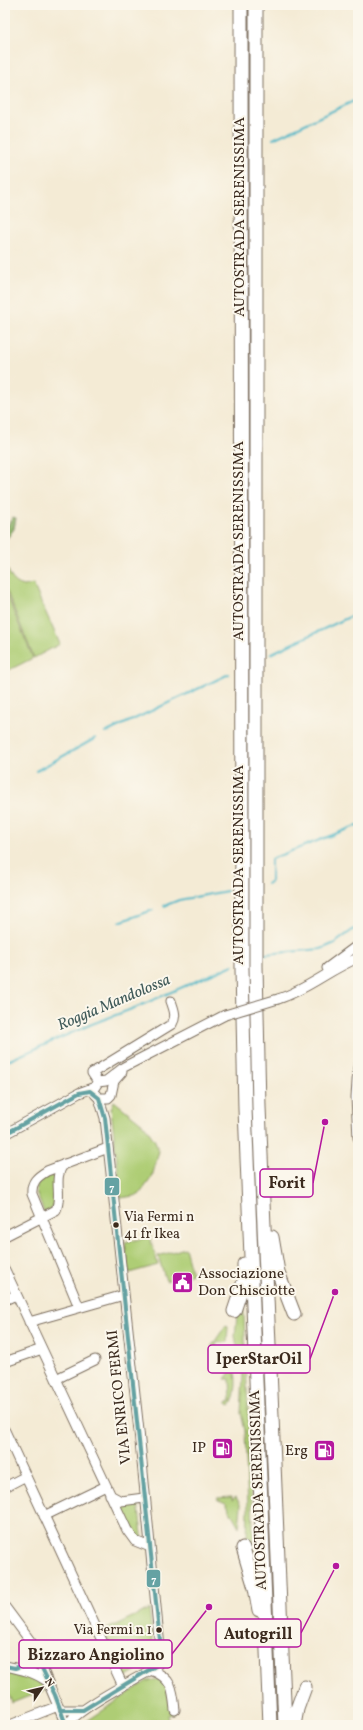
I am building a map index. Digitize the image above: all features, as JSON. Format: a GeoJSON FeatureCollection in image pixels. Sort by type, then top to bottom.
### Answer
{"type":"FeatureCollection","features":[{"type":"Feature","properties":{"kind":"highway","name":"AUTOSTRADA SERENISSIMA"},"geometry":{"type":"LineString","coordinates":[[241,5],[240,680],[242,969],[245,1109],[270,1720]]}},
{"type":"Feature","properties":{"kind":"highway","name":"AUTOSTRADA SERENISSIMA"},"geometry":{"type":"LineString","coordinates":[[256,5],[256,966],[259,1107],[285,1725]]}},
{"type":"Feature","properties":{"kind":"highway"},"geometry":{"type":"LineString","coordinates":[[259,1107],[269,1144],[274,1255],[278,1272],[294,1314]]}},
{"type":"Feature","properties":{"kind":"highway"},"geometry":{"type":"LineString","coordinates":[[234,1311],[244,1281],[240,1147],[245,1109]]}},
{"type":"Feature","properties":{"kind":"highway"},"geometry":{"type":"LineString","coordinates":[[243,1548],[255,1588],[258,1608],[262,1687],[270,1720]]}},
{"type":"Feature","properties":{"kind":"highway"},"geometry":{"type":"LineString","coordinates":[[294,1725],[297,1709],[305,1687]]}},
{"type":"Feature","properties":{"kind":"street"},"geometry":{"type":"LineString","coordinates":[[316,979],[324,970],[358,945]]}},
{"type":"Feature","properties":{"kind":"street"},"geometry":{"type":"LineString","coordinates":[[5,1134],[85,1090],[102,1090],[132,1063],[225,1015],[296,993],[316,979],[357,958]]}},
{"type":"Feature","properties":{"kind":"street"},"geometry":{"type":"LineString","coordinates":[[102,1090],[92,1073],[172,1024],[175,1019],[175,1014],[171,1001]]}},
{"type":"Feature","properties":{"kind":"street"},"geometry":{"type":"LineString","coordinates":[[358,1067],[356,1097],[358,1138]]}},
{"type":"Feature","properties":{"kind":"street","name":"VIA ENRICO FERMI"},"geometry":{"type":"LineString","coordinates":[[67,1725],[83,1710],[151,1670],[157,1665],[161,1658],[144,1498],[139,1431],[102,1090]]}},
{"type":"Feature","properties":{"kind":"street"},"geometry":{"type":"LineString","coordinates":[[79,1307],[32,1194],[31,1188],[39,1175],[108,1148]]}},
{"type":"Feature","properties":{"kind":"street"},"geometry":{"type":"LineString","coordinates":[[5,1236],[56,1210],[58,1205],[57,1178],[64,1164]]}},
{"type":"Feature","properties":{"kind":"street"},"geometry":{"type":"LineString","coordinates":[[47,1171],[55,1174],[57,1178]]}},
{"type":"Feature","properties":{"kind":"street"},"geometry":{"type":"LineString","coordinates":[[5,1270],[131,1537],[140,1544],[150,1547]]}},
{"type":"Feature","properties":{"kind":"street"},"geometry":{"type":"LineString","coordinates":[[5,1300],[16,1295]]}},
{"type":"Feature","properties":{"kind":"street"},"geometry":{"type":"LineString","coordinates":[[29,1322],[124,1295]]}},
{"type":"Feature","properties":{"kind":"street"},"geometry":{"type":"LineString","coordinates":[[5,1362],[42,1349]]}},
{"type":"Feature","properties":{"kind":"street"},"geometry":{"type":"LineString","coordinates":[[56,1379],[95,1360]]}},
{"type":"Feature","properties":{"kind":"street"},"geometry":{"type":"LineString","coordinates":[[5,1431],[123,1686]]}},
{"type":"Feature","properties":{"kind":"street"},"geometry":{"type":"LineString","coordinates":[[5,1487],[26,1476]]}},
{"type":"Feature","properties":{"kind":"street"},"geometry":{"type":"LineString","coordinates":[[108,1490],[121,1501],[144,1498]]}},
{"type":"Feature","properties":{"kind":"street"},"geometry":{"type":"LineString","coordinates":[[44,1516],[108,1490]]}},
{"type":"Feature","properties":{"kind":"street"},"geometry":{"type":"LineString","coordinates":[[118,1511],[118,1505],[121,1501]]}},
{"type":"Feature","properties":{"kind":"street"},"geometry":{"type":"LineString","coordinates":[[5,1607],[31,1642],[67,1725]]}},
{"type":"Feature","properties":{"kind":"street"},"geometry":{"type":"LineString","coordinates":[[15,1668],[40,1664]]}},
{"type":"Feature","properties":{"kind":"street"},"geometry":{"type":"LineString","coordinates":[[26,1670],[40,1664]]}},
{"type":"Feature","properties":{"kind":"street"},"geometry":{"type":"LineString","coordinates":[[5,1666],[26,1670],[49,1682]]}},
{"type":"Feature","properties":{"kind":"street"},"geometry":{"type":"LineString","coordinates":[[151,1670],[162,1676],[171,1685],[175,1710]]}},
{"type":"Feature","properties":{"kind":"street"},"geometry":{"type":"LineString","coordinates":[[10,1725],[59,1708],[83,1710]]}},
{"type":"Feature","properties":{"kind":"green space"},"geometry":{"type":"Polygon","coordinates":[[[13,517],[16,518],[14,529],[5,541],[5,529],[13,517]]]}},
{"type":"Feature","properties":{"kind":"green space"},"geometry":{"type":"Polygon","coordinates":[[[5,557],[8,571],[15,582],[24,586],[33,584],[60,644],[34,658],[5,587],[5,557]]]}},
{"type":"Feature","properties":{"kind":"green space"},"geometry":{"type":"Polygon","coordinates":[[[5,591],[33,658],[5,672],[5,591]]]}},
{"type":"Feature","properties":{"kind":"green space"},"geometry":{"type":"Polygon","coordinates":[[[114,1101],[144,1125],[155,1141],[159,1151],[152,1177],[139,1195],[121,1198],[111,1109],[114,1101]]]}},
{"type":"Feature","properties":{"kind":"green space"},"geometry":{"type":"Polygon","coordinates":[[[48,1174],[55,1178],[54,1204],[52,1208],[44,1212],[36,1192],[38,1180],[48,1174]]]}},
{"type":"Feature","properties":{"kind":"green space"},"geometry":{"type":"Polygon","coordinates":[[[150,1237],[158,1265],[129,1273],[125,1242],[150,1237]]]}},
{"type":"Feature","properties":{"kind":"green space"},"geometry":{"type":"Polygon","coordinates":[[[185,1248],[192,1274],[166,1281],[158,1256],[185,1248]]]}},
{"type":"Feature","properties":{"kind":"green space"},"geometry":{"type":"Polygon","coordinates":[[[241,1305],[243,1307],[244,1316],[255,1573],[247,1535],[248,1509],[245,1431],[241,1413],[243,1376],[235,1336],[237,1315],[241,1305]]]}},
{"type":"Feature","properties":{"kind":"green space"},"geometry":{"type":"Polygon","coordinates":[[[226,1325],[228,1327],[227,1342],[216,1343],[217,1348],[211,1347],[226,1325]]]}},
{"type":"Feature","properties":{"kind":"green space"},"geometry":{"type":"Polygon","coordinates":[[[233,1368],[236,1376],[235,1395],[232,1403],[229,1405],[226,1402],[231,1401],[230,1379],[225,1379],[233,1368]]]}},
{"type":"Feature","properties":{"kind":"green space"},"geometry":{"type":"Polygon","coordinates":[[[232,1497],[232,1500],[236,1497],[241,1506],[239,1527],[226,1503],[218,1500],[217,1498],[232,1497]]]}},
{"type":"Feature","properties":{"kind":"green space"},"geometry":{"type":"Polygon","coordinates":[[[138,1502],[143,1542],[134,1537],[120,1506],[138,1502]]]}},
{"type":"Feature","properties":{"kind":"green space"},"geometry":{"type":"Polygon","coordinates":[[[149,1609],[154,1651],[146,1664],[125,1678],[103,1631],[149,1609]]]}},
{"type":"Feature","properties":{"kind":"green space"},"geometry":{"type":"Polygon","coordinates":[[[5,1672],[22,1674],[33,1678],[42,1685],[45,1690],[12,1703],[5,1684],[5,1672]]]}},
{"type":"Feature","properties":{"kind":"green space"},"geometry":{"type":"Polygon","coordinates":[[[157,1680],[166,1685],[171,1694],[174,1714],[168,1715],[170,1725],[81,1725],[147,1681],[157,1680]]]}},
{"type":"Feature","properties":{"kind":"waterway"},"geometry":{"type":"LineString","coordinates":[[273,139],[358,99]]}},
{"type":"Feature","properties":{"kind":"waterway"},"geometry":{"type":"LineString","coordinates":[[270,654],[358,613]]}},
{"type":"Feature","properties":{"kind":"waterway"},"geometry":{"type":"LineString","coordinates":[[105,733],[229,674]]}},
{"type":"Feature","properties":{"kind":"waterway"},"geometry":{"type":"LineString","coordinates":[[36,771],[96,738]]}},
{"type":"Feature","properties":{"kind":"waterway"},"geometry":{"type":"LineString","coordinates":[[267,884],[271,881],[271,859],[358,825]]}},
{"type":"Feature","properties":{"kind":"waterway"},"geometry":{"type":"LineString","coordinates":[[164,906],[179,900],[227,891]]}},
{"type":"Feature","properties":{"kind":"waterway"},"geometry":{"type":"LineString","coordinates":[[119,922],[153,910]]}},
{"type":"Feature","properties":{"kind":"waterway","name":"Roggia Mandolossa"},"geometry":{"type":"LineString","coordinates":[[265,954],[321,949],[335,943],[358,926]]}},
{"type":"Feature","properties":{"kind":"waterway","name":"Roggia Mandolossa"},"geometry":{"type":"LineString","coordinates":[[5,1062],[233,965]]}},
{"type":"Feature","properties":{"kind":"transit line","name":"7"},"geometry":{"type":"LineString","coordinates":[[5,1134],[79,1093],[90,1091],[99,1098],[105,1118],[161,1650],[161,1658],[157,1665],[83,1710],[60,1710]]}},
{"type":"Feature","properties":{"kind":"transit line","name":"7"},"geometry":{"type":"LineString","coordinates":[[38,1660],[55,1695],[66,1725]]}},
{"type":"Feature","properties":{"kind":"transit line","name":"7"},"geometry":{"type":"LineString","coordinates":[[5,1666],[15,1668],[38,1660]]}},
{"type":"Feature","properties":{"kind":"place","name":"Forit"},"geometry":{"type":"Point","coordinates":[325,1122]}},
{"type":"Feature","properties":{"kind":"place","name":"Via Fermi n 41 fr Ikea"},"geometry":{"type":"Point","coordinates":[116,1225]}},
{"type":"Feature","properties":{"kind":"place","name":"Associazione Don Chisciotte"},"geometry":{"type":"Point","coordinates":[183,1283]}},
{"type":"Feature","properties":{"kind":"place","name":"IperStarOil"},"geometry":{"type":"Point","coordinates":[335,1292]}},
{"type":"Feature","properties":{"kind":"place","name":"IP"},"geometry":{"type":"Point","coordinates":[222,1448]}},
{"type":"Feature","properties":{"kind":"place","name":"Erg"},"geometry":{"type":"Point","coordinates":[324,1451]}},
{"type":"Feature","properties":{"kind":"place","name":"Autogrill"},"geometry":{"type":"Point","coordinates":[336,1566]}},
{"type":"Feature","properties":{"kind":"place","name":"Bizzaro Angiolino"},"geometry":{"type":"Point","coordinates":[209,1607]}},
{"type":"Feature","properties":{"kind":"place","name":"Via Fermi n 1"},"geometry":{"type":"Point","coordinates":[159,1630]}}]}
